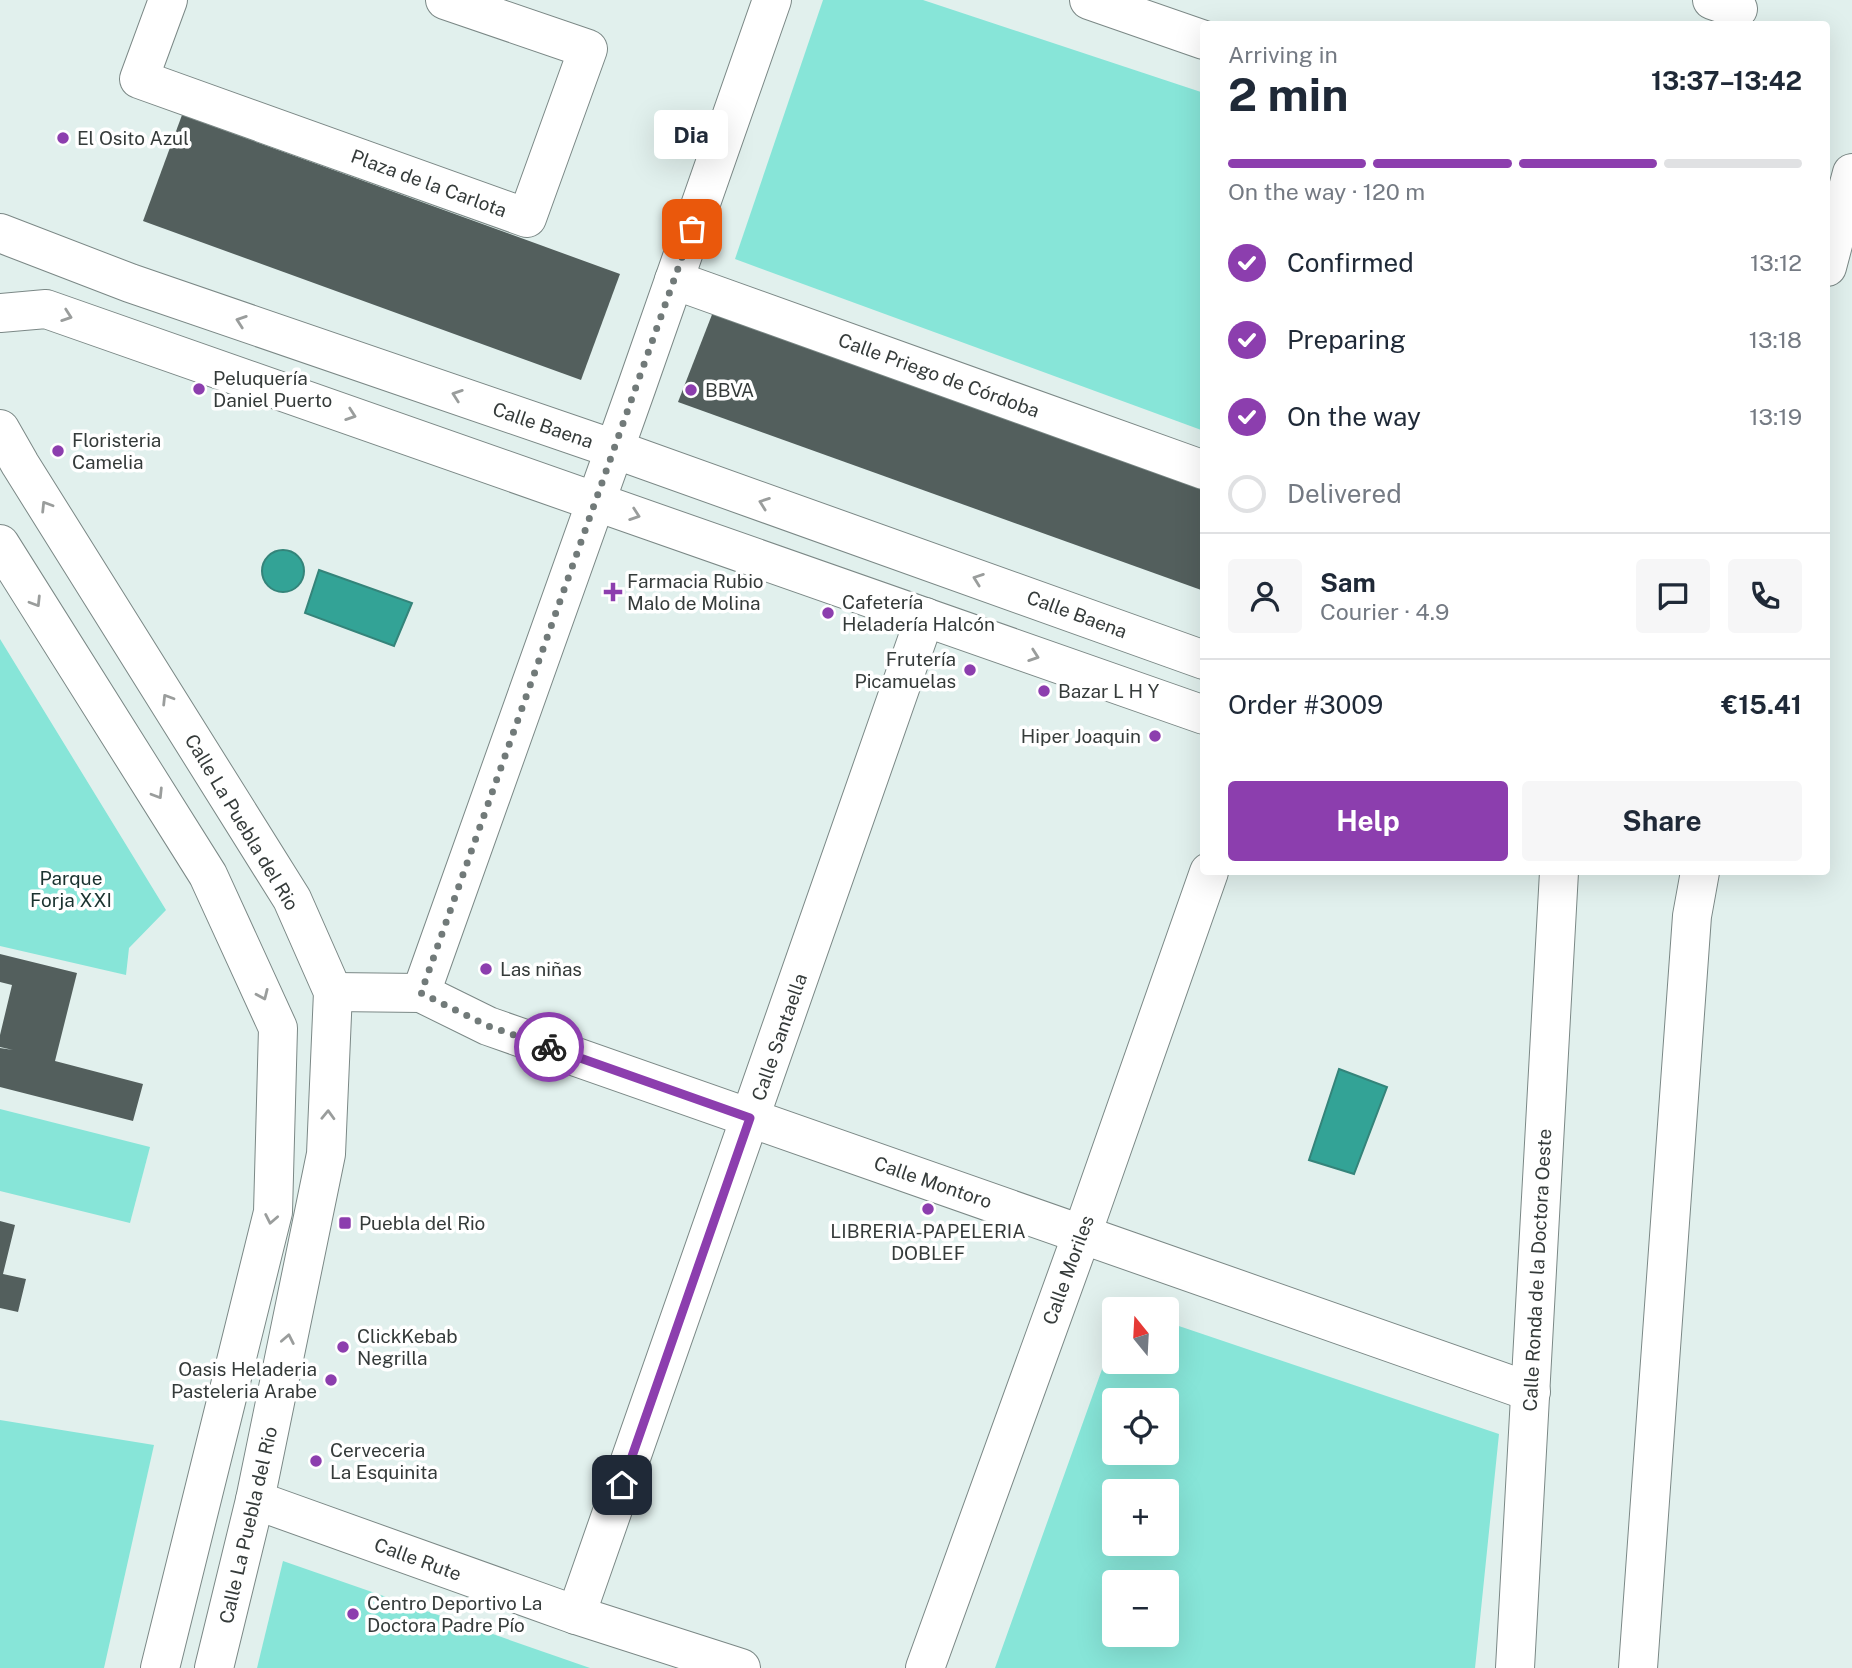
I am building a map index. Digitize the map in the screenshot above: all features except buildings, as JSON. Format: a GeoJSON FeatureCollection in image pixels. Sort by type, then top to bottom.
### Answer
{"type":"FeatureCollection","features":[{"type":"Feature","properties":{"kind":"street","name":"Plaza de la Carlota"},"geometry":{"type":"LineString","coordinates":[[167,0],[139,79],[527,218],[588,50],[445,0]]}},
{"type":"Feature","properties":{"kind":"street"},"geometry":{"type":"LineString","coordinates":[[421,993],[772,0]]}},
{"type":"Feature","properties":{"kind":"street"},"geometry":{"type":"LineString","coordinates":[[1089,0],[1200,39]]}},
{"type":"Feature","properties":{"kind":"street"},"geometry":{"type":"LineString","coordinates":[[1830,256],[1852,173]]}},
{"type":"Feature","properties":{"kind":"street","name":"Calle Baena"},"geometry":{"type":"LineString","coordinates":[[0,233],[147,289],[614,449],[1200,659]]}},
{"type":"Feature","properties":{"kind":"street","name":"Calle Priego de Córdoba"},"geometry":{"type":"LineString","coordinates":[[674,279],[1200,469]]}},
{"type":"Feature","properties":{"kind":"street"},"geometry":{"type":"LineString","coordinates":[[0,313],[46,309],[1200,714]]}},
{"type":"Feature","properties":{"kind":"street","name":"Calle La Puebla del Rio"},"geometry":{"type":"LineString","coordinates":[[0,429],[19,464],[292,899],[333,992],[326,1154],[256,1500],[214,1668]]}},
{"type":"Feature","properties":{"kind":"street"},"geometry":{"type":"LineString","coordinates":[[0,544],[208,875],[278,1028],[273,1212],[160,1668]]}},
{"type":"Feature","properties":{"kind":"street","name":"Calle Santaella"},"geometry":{"type":"LineString","coordinates":[[576,1615],[925,617]]}},
{"type":"Feature","properties":{"kind":"street","name":"Calle Moriles"},"geometry":{"type":"LineString","coordinates":[[925,1668],[1208,875]]}},
{"type":"Feature","properties":{"kind":"street","name":"Calle Ronda de la Doctora Oeste"},"geometry":{"type":"LineString","coordinates":[[1516,1668],[1559,875]]}},
{"type":"Feature","properties":{"kind":"street"},"geometry":{"type":"LineString","coordinates":[[1638,1668],[1692,916],[1699,875]]}},
{"type":"Feature","properties":{"kind":"street","name":"Calle Montoro"},"geometry":{"type":"LineString","coordinates":[[333,992],[421,993],[488,1026],[1531,1392]]}},
{"type":"Feature","properties":{"kind":"street","name":"Calle Rute"},"geometry":{"type":"LineString","coordinates":[[256,1500],[576,1615],[741,1668]]}},
{"type":"Feature","properties":{"kind":"green space"},"geometry":{"type":"Polygon","coordinates":[[[823,0],[923,0],[1200,92],[1200,430],[735,259],[823,0]]]}},
{"type":"Feature","properties":{"kind":"green space","name":"Parque Forja XXI"},"geometry":{"type":"Polygon","coordinates":[[[0,639],[166,910],[129,948],[126,975],[0,946],[0,639]]]}},
{"type":"Feature","properties":{"kind":"green space"},"geometry":{"type":"Polygon","coordinates":[[[0,1109],[150,1147],[130,1223],[0,1191],[0,1109]]]}},
{"type":"Feature","properties":{"kind":"green space"},"geometry":{"type":"Polygon","coordinates":[[[1180,1326],[1499,1434],[1475,1668],[995,1668],[1102,1369],[1102,1374],[1180,1374],[1180,1326]]]}},
{"type":"Feature","properties":{"kind":"green space"},"geometry":{"type":"Polygon","coordinates":[[[0,1420],[154,1445],[104,1668],[0,1668],[0,1420]]]}},
{"type":"Feature","properties":{"kind":"green space","name":"Centro Deportivo La Doctora Padre Pío"},"geometry":{"type":"Polygon","coordinates":[[[283,1561],[590,1668],[257,1668],[283,1561]]]}},
{"type":"Feature","properties":{"kind":"shaded area"},"geometry":{"type":"Polygon","coordinates":[[[283,550],[298,556],[304,571],[298,586],[283,592],[268,586],[262,571],[268,556],[283,550]]]}},
{"type":"Feature","properties":{"kind":"shaded area"},"geometry":{"type":"Polygon","coordinates":[[[319,570],[412,603],[394,646],[305,613],[319,570]]]}},
{"type":"Feature","properties":{"kind":"shaded area"},"geometry":{"type":"Polygon","coordinates":[[[1339,1069],[1387,1087],[1354,1174],[1309,1160],[1339,1069]]]}},
{"type":"Feature","properties":{"kind":"way so far"},"geometry":{"type":"LineString","coordinates":[[549,1047],[488,1026],[421,993],[692,229]]}},
{"type":"Feature","properties":{"kind":"place","name":"El Osito Azul"},"geometry":{"type":"Point","coordinates":[63,138]}},
{"type":"Feature","properties":{"kind":"place","name":"Dia"},"geometry":{"type":"Point","coordinates":[692,229]}},
{"type":"Feature","properties":{"kind":"place","name":"Peluquería Daniel Puerto"},"geometry":{"type":"Point","coordinates":[199,389]}},
{"type":"Feature","properties":{"kind":"place","name":"BBVA"},"geometry":{"type":"Point","coordinates":[691,390]}},
{"type":"Feature","properties":{"kind":"place","name":"Floristeria Camelia"},"geometry":{"type":"Point","coordinates":[58,451]}},
{"type":"Feature","properties":{"kind":"place","name":"Farmacia Rubio Malo de Molina"},"geometry":{"type":"Point","coordinates":[613,592]}},
{"type":"Feature","properties":{"kind":"place","name":"Cafetería Heladería Halcón"},"geometry":{"type":"Point","coordinates":[828,613]}},
{"type":"Feature","properties":{"kind":"place","name":"Frutería Picamuelas"},"geometry":{"type":"Point","coordinates":[970,670]}},
{"type":"Feature","properties":{"kind":"place","name":"Bazar L H Y"},"geometry":{"type":"Point","coordinates":[1044,691]}},
{"type":"Feature","properties":{"kind":"place","name":"Hiper Joaquin"},"geometry":{"type":"Point","coordinates":[1155,736]}},
{"type":"Feature","properties":{"kind":"place","name":"Las niñas"},"geometry":{"type":"Point","coordinates":[486,969]}},
{"type":"Feature","properties":{"kind":"place","name":"LIBRERIA-PAPELERIA DOBLEF"},"geometry":{"type":"Point","coordinates":[928,1209]}},
{"type":"Feature","properties":{"kind":"place","name":"Puebla del Rio"},"geometry":{"type":"Point","coordinates":[345,1223]}},
{"type":"Feature","properties":{"kind":"place","name":"ClickKebab Negrilla"},"geometry":{"type":"Point","coordinates":[343,1347]}},
{"type":"Feature","properties":{"kind":"place","name":"Oasis Heladeria Pasteleria Arabe"},"geometry":{"type":"Point","coordinates":[331,1380]}},
{"type":"Feature","properties":{"kind":"place","name":"Cerveceria La Esquinita"},"geometry":{"type":"Point","coordinates":[316,1461]}},
{"type":"Feature","properties":{"kind":"place","name":"Centro Deportivo La Doctora Padre Pío"},"geometry":{"type":"Point","coordinates":[353,1614]}},
{"type":"Feature","properties":{"kind":"route"},"geometry":{"type":"LineString","coordinates":[[549,1047],[750,1118],[622,1485]]}}]}
